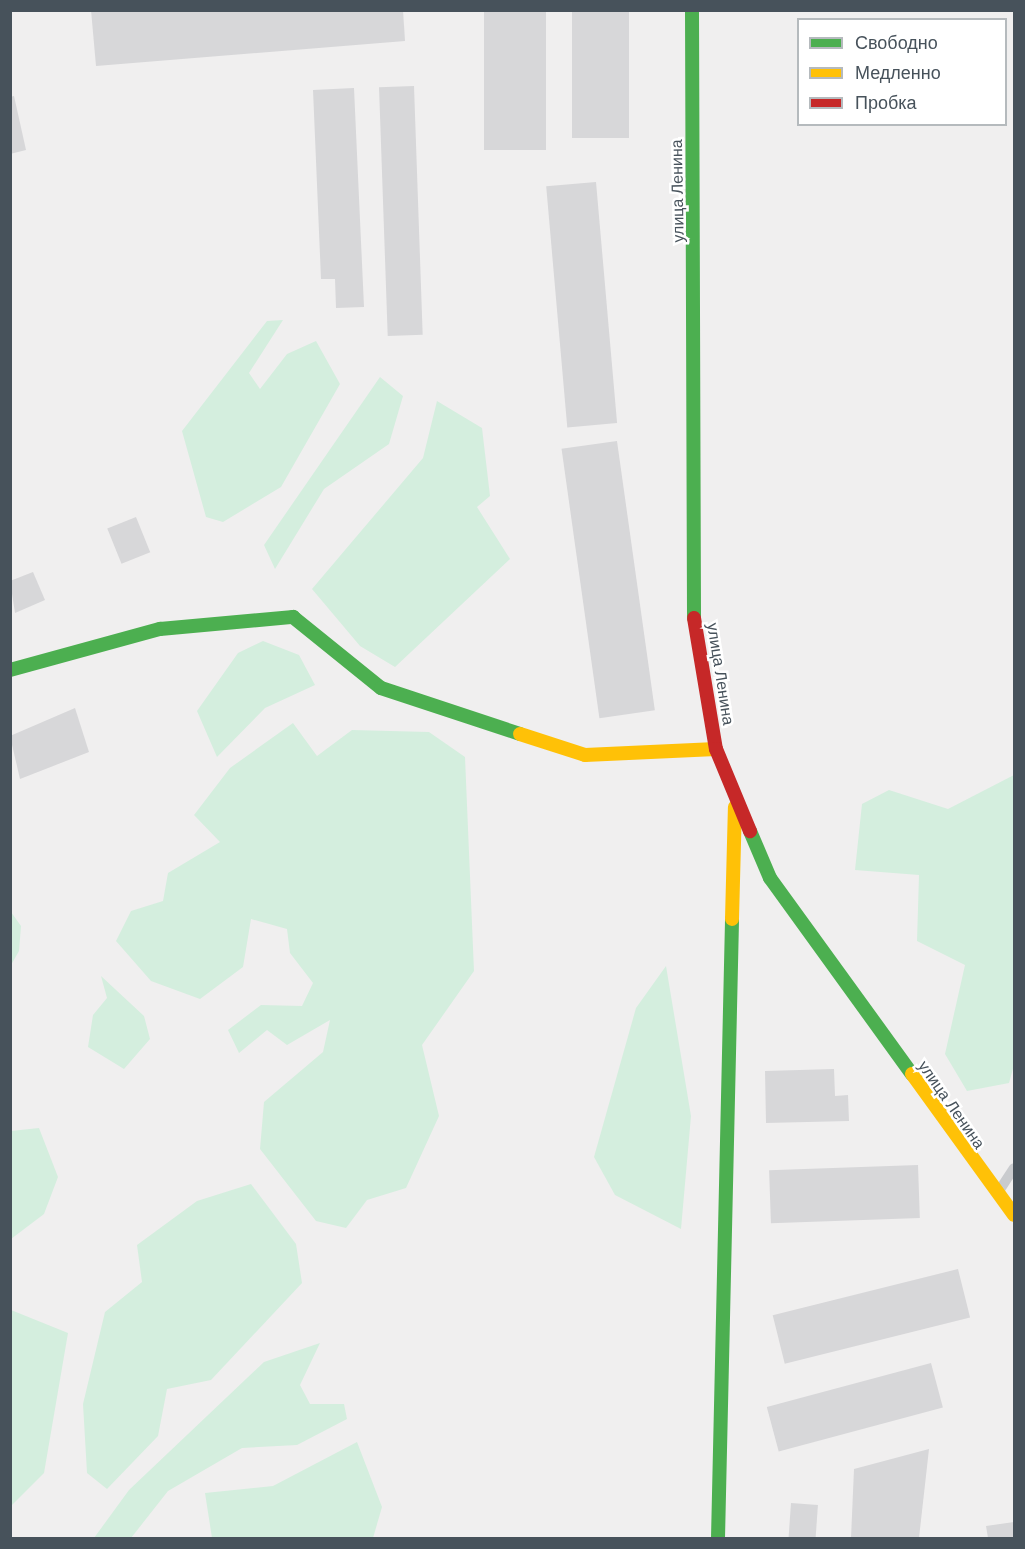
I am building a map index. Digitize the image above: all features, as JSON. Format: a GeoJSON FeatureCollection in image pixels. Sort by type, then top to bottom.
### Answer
{"type":"FeatureCollection","features":[{"type":"Feature","properties":{"kind":"street","name":"улица Ленина"},"geometry":{"type":"LineString","coordinates":[[692,10],[697,393],[694,633],[716,749],[770,878],[1014,1215]]}},
{"type":"Feature","properties":{"kind":"street"},"geometry":{"type":"LineString","coordinates":[[10,670],[160,629],[293,617],[381,688],[585,754],[716,749]]}},
{"type":"Feature","properties":{"kind":"street"},"geometry":{"type":"LineString","coordinates":[[718,1539],[736,796]]}},
{"type":"Feature","properties":{"kind":"lane"},"geometry":{"type":"LineString","coordinates":[[997,1194],[1014,1168]]}},
{"type":"Feature","properties":{"kind":"green space"},"geometry":{"type":"Polygon","coordinates":[[[283,320],[249,373],[260,389],[287,354],[316,341],[340,384],[281,487],[223,522],[206,517],[182,431],[267,321],[283,320]]]}},
{"type":"Feature","properties":{"kind":"green space"},"geometry":{"type":"Polygon","coordinates":[[[380,377],[403,396],[389,444],[324,489],[275,569],[264,545],[380,377]]]}},
{"type":"Feature","properties":{"kind":"green space"},"geometry":{"type":"Polygon","coordinates":[[[437,401],[482,428],[490,496],[477,507],[510,559],[395,667],[360,646],[312,589],[423,458],[437,401]]]}},
{"type":"Feature","properties":{"kind":"green space"},"geometry":{"type":"Polygon","coordinates":[[[263,641],[299,655],[315,685],[265,708],[217,757],[197,711],[238,653],[263,641]]]}},
{"type":"Feature","properties":{"kind":"green space"},"geometry":{"type":"Polygon","coordinates":[[[293,723],[317,756],[352,730],[429,732],[465,757],[474,971],[422,1045],[439,1116],[406,1188],[367,1200],[346,1228],[316,1221],[260,1149],[264,1102],[323,1052],[330,1020],[287,1045],[267,1030],[239,1053],[228,1030],[261,1005],[302,1006],[313,983],[290,953],[287,929],[251,919],[243,967],[200,999],[151,981],[116,941],[131,911],[163,901],[168,873],[220,842],[194,815],[230,768],[293,723]]]}},
{"type":"Feature","properties":{"kind":"green space"},"geometry":{"type":"Polygon","coordinates":[[[1014,775],[1014,1065],[1009,1083],[967,1091],[945,1054],[965,965],[917,941],[919,875],[855,870],[862,804],[889,790],[948,809],[1014,775]]]}},
{"type":"Feature","properties":{"kind":"green space"},"geometry":{"type":"Polygon","coordinates":[[[11,912],[21,926],[19,951],[11,965],[11,912]]]}},
{"type":"Feature","properties":{"kind":"green space"},"geometry":{"type":"Polygon","coordinates":[[[666,966],[691,1116],[681,1229],[615,1195],[594,1157],[636,1008],[666,966]]]}},
{"type":"Feature","properties":{"kind":"green space"},"geometry":{"type":"Polygon","coordinates":[[[101,976],[144,1016],[150,1039],[124,1069],[88,1047],[93,1015],[107,998],[101,976]]]}},
{"type":"Feature","properties":{"kind":"green space"},"geometry":{"type":"Polygon","coordinates":[[[39,1128],[58,1177],[44,1214],[11,1239],[11,1131],[39,1128]]]}},
{"type":"Feature","properties":{"kind":"green space"},"geometry":{"type":"Polygon","coordinates":[[[251,1184],[296,1244],[302,1283],[211,1380],[167,1389],[158,1436],[107,1489],[87,1473],[83,1404],[105,1312],[142,1282],[137,1245],[197,1201],[251,1184]]]}},
{"type":"Feature","properties":{"kind":"green space"},"geometry":{"type":"Polygon","coordinates":[[[11,1310],[68,1333],[44,1473],[11,1506],[11,1310]]]}},
{"type":"Feature","properties":{"kind":"green space"},"geometry":{"type":"Polygon","coordinates":[[[320,1343],[300,1385],[310,1404],[344,1404],[347,1419],[297,1445],[242,1448],[168,1491],[131,1538],[94,1538],[129,1490],[264,1362],[320,1343]]]}},
{"type":"Feature","properties":{"kind":"green space"},"geometry":{"type":"Polygon","coordinates":[[[357,1442],[382,1507],[373,1538],[212,1538],[205,1493],[273,1486],[357,1442]]]}},
{"type":"Feature","properties":{"kind":"building"},"geometry":{"type":"Polygon","coordinates":[[[91,10],[403,10],[405,41],[96,66],[91,10]]]}},
{"type":"Feature","properties":{"kind":"building"},"geometry":{"type":"Polygon","coordinates":[[[484,10],[546,10],[546,150],[484,150],[484,10]]]}},
{"type":"Feature","properties":{"kind":"building"},"geometry":{"type":"Polygon","coordinates":[[[572,10],[629,10],[629,138],[572,138],[572,10]]]}},
{"type":"Feature","properties":{"kind":"building"},"geometry":{"type":"Polygon","coordinates":[[[414,86],[423,335],[388,336],[379,87],[414,86]]]}},
{"type":"Feature","properties":{"kind":"building"},"geometry":{"type":"Polygon","coordinates":[[[354,88],[364,307],[336,308],[335,279],[321,279],[313,90],[354,88]]]}},
{"type":"Feature","properties":{"kind":"building"},"geometry":{"type":"Polygon","coordinates":[[[14,96],[26,150],[10,154],[10,97],[14,96]]]}},
{"type":"Feature","properties":{"kind":"building"},"geometry":{"type":"Polygon","coordinates":[[[596,182],[617,423],[567,427],[546,186],[596,182]]]}},
{"type":"Feature","properties":{"kind":"building"},"geometry":{"type":"Polygon","coordinates":[[[617,441],[655,710],[599,718],[562,449],[617,441]]]}},
{"type":"Feature","properties":{"kind":"building"},"geometry":{"type":"Polygon","coordinates":[[[136,517],[150,552],[121,564],[107,529],[136,517]]]}},
{"type":"Feature","properties":{"kind":"building"},"geometry":{"type":"Polygon","coordinates":[[[33,572],[45,600],[15,613],[10,581],[33,572]]]}},
{"type":"Feature","properties":{"kind":"building"},"geometry":{"type":"Polygon","coordinates":[[[75,708],[89,752],[20,779],[10,736],[75,708]]]}},
{"type":"Feature","properties":{"kind":"building"},"geometry":{"type":"Polygon","coordinates":[[[834,1069],[835,1096],[848,1095],[849,1121],[766,1123],[765,1071],[834,1069]]]}},
{"type":"Feature","properties":{"kind":"building"},"geometry":{"type":"Polygon","coordinates":[[[918,1165],[920,1218],[771,1223],[769,1170],[918,1165]]]}},
{"type":"Feature","properties":{"kind":"building"},"geometry":{"type":"Polygon","coordinates":[[[958,1269],[970,1318],[785,1364],[773,1315],[958,1269]]]}},
{"type":"Feature","properties":{"kind":"building"},"geometry":{"type":"Polygon","coordinates":[[[931,1363],[943,1407],[779,1451],[767,1407],[931,1363]]]}},
{"type":"Feature","properties":{"kind":"building"},"geometry":{"type":"Polygon","coordinates":[[[929,1449],[919,1538],[851,1538],[854,1469],[929,1449]]]}},
{"type":"Feature","properties":{"kind":"building"},"geometry":{"type":"Polygon","coordinates":[[[791,1503],[818,1505],[816,1538],[789,1538],[791,1503]]]}},
{"type":"Feature","properties":{"kind":"building"},"geometry":{"type":"Polygon","coordinates":[[[1014,1522],[1014,1538],[988,1538],[986,1526],[1014,1522]]]}},
{"type":"Feature","properties":{"kind":"traffic: fast"},"geometry":{"type":"LineString","coordinates":[[692,10],[694,618]]}},
{"type":"Feature","properties":{"kind":"traffic: fast"},"geometry":{"type":"LineString","coordinates":[[10,670],[160,629],[293,617],[381,688],[520,734]]}},
{"type":"Feature","properties":{"kind":"traffic: fast"},"geometry":{"type":"LineString","coordinates":[[750,831],[770,878],[912,1074]]}},
{"type":"Feature","properties":{"kind":"traffic: fast"},"geometry":{"type":"LineString","coordinates":[[718,1538],[732,919]]}},
{"type":"Feature","properties":{"kind":"traffic: slow"},"geometry":{"type":"LineString","coordinates":[[520,734],[585,755],[716,749]]}},
{"type":"Feature","properties":{"kind":"traffic: slow"},"geometry":{"type":"LineString","coordinates":[[732,919],[735,807]]}},
{"type":"Feature","properties":{"kind":"traffic: slow"},"geometry":{"type":"LineString","coordinates":[[912,1074],[1014,1215]]}},
{"type":"Feature","properties":{"kind":"traffic: jam"},"geometry":{"type":"LineString","coordinates":[[694,618],[716,749],[750,831]]}}]}
